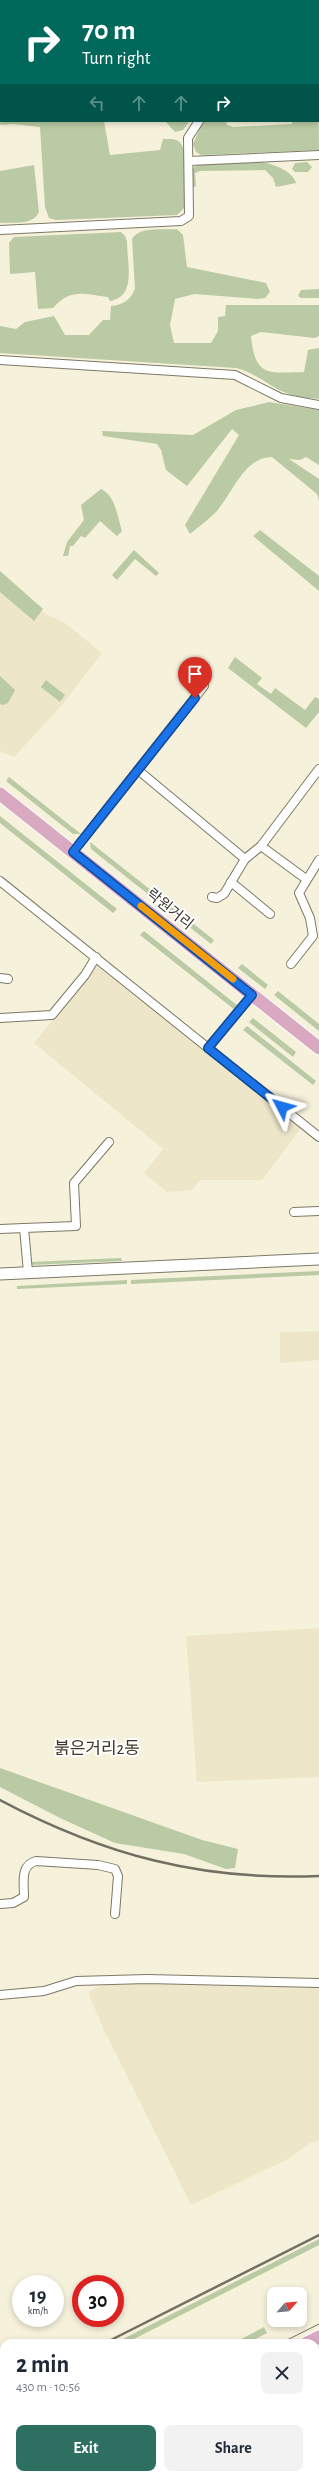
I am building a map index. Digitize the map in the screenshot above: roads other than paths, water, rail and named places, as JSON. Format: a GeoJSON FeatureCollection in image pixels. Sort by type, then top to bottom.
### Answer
{"type":"FeatureCollection","features":[{"type":"Feature","properties":{"kind":"main road","name":"락원거리"},"geometry":{"type":"LineString","coordinates":[[0,794],[319,1048]]}},
{"type":"Feature","properties":{"kind":"street"},"geometry":{"type":"LineString","coordinates":[[0,230],[181,221],[188,216],[188,138],[198,122]]}},
{"type":"Feature","properties":{"kind":"street"},"geometry":{"type":"LineString","coordinates":[[189,161],[319,155]]}},
{"type":"Feature","properties":{"kind":"street"},"geometry":{"type":"LineString","coordinates":[[0,360],[235,375],[281,398],[319,406]]}},
{"type":"Feature","properties":{"kind":"street"},"geometry":{"type":"LineString","coordinates":[[73,852],[204,686]]}},
{"type":"Feature","properties":{"kind":"street"},"geometry":{"type":"LineString","coordinates":[[212,897],[217,898],[224,894],[245,859],[262,846],[319,769]]}},
{"type":"Feature","properties":{"kind":"street"},"geometry":{"type":"LineString","coordinates":[[138,770],[245,859]]}},
{"type":"Feature","properties":{"kind":"street"},"geometry":{"type":"LineString","coordinates":[[262,846],[306,879]]}},
{"type":"Feature","properties":{"kind":"street"},"geometry":{"type":"LineString","coordinates":[[291,964],[316,939],[310,918],[299,893],[306,879],[319,860]]}},
{"type":"Feature","properties":{"kind":"street"},"geometry":{"type":"LineString","coordinates":[[0,880],[319,1137]]}},
{"type":"Feature","properties":{"kind":"street"},"geometry":{"type":"LineString","coordinates":[[231,882],[270,914]]}},
{"type":"Feature","properties":{"kind":"street"},"geometry":{"type":"LineString","coordinates":[[0,1018],[52,1015],[85,975],[96,957]]}},
{"type":"Feature","properties":{"kind":"street"},"geometry":{"type":"LineString","coordinates":[[208,1048],[252,995]]}},
{"type":"Feature","properties":{"kind":"street"},"geometry":{"type":"LineString","coordinates":[[0,1228],[76,1226],[74,1183],[109,1142]]}},
{"type":"Feature","properties":{"kind":"street"},"geometry":{"type":"LineString","coordinates":[[294,1212],[319,1211]]}},
{"type":"Feature","properties":{"kind":"street"},"geometry":{"type":"LineString","coordinates":[[24,1228],[28,1272]]}},
{"type":"Feature","properties":{"kind":"street"},"geometry":{"type":"LineString","coordinates":[[0,1274],[319,1259]]}},
{"type":"Feature","properties":{"kind":"street"},"geometry":{"type":"LineString","coordinates":[[0,1904],[13,1903],[24,1897],[25,1867],[28,1863],[36,1861],[98,1865],[115,1869],[118,1876],[115,1914]]}},
{"type":"Feature","properties":{"kind":"street"},"geometry":{"type":"LineString","coordinates":[[0,1995],[44,1991],[76,1981],[147,1979],[319,1983]]}},
{"type":"Feature","properties":{"kind":"tram line"},"geometry":{"type":"LineString","coordinates":[[289,2339],[319,2324]]}},
{"type":"Feature","properties":{"kind":"railway"},"geometry":{"type":"LineString","coordinates":[[0,1800],[77,1836],[116,1850],[154,1860],[194,1869],[234,1874],[319,1876]]}},
{"type":"Feature","properties":{"kind":"railway"},"geometry":{"type":"LineString","coordinates":[[113,2339],[319,2235]]}},
{"type":"Feature","properties":{"kind":"district","name":"붉은거리2동"},"geometry":{"type":"Point","coordinates":[97,1748]}}]}
